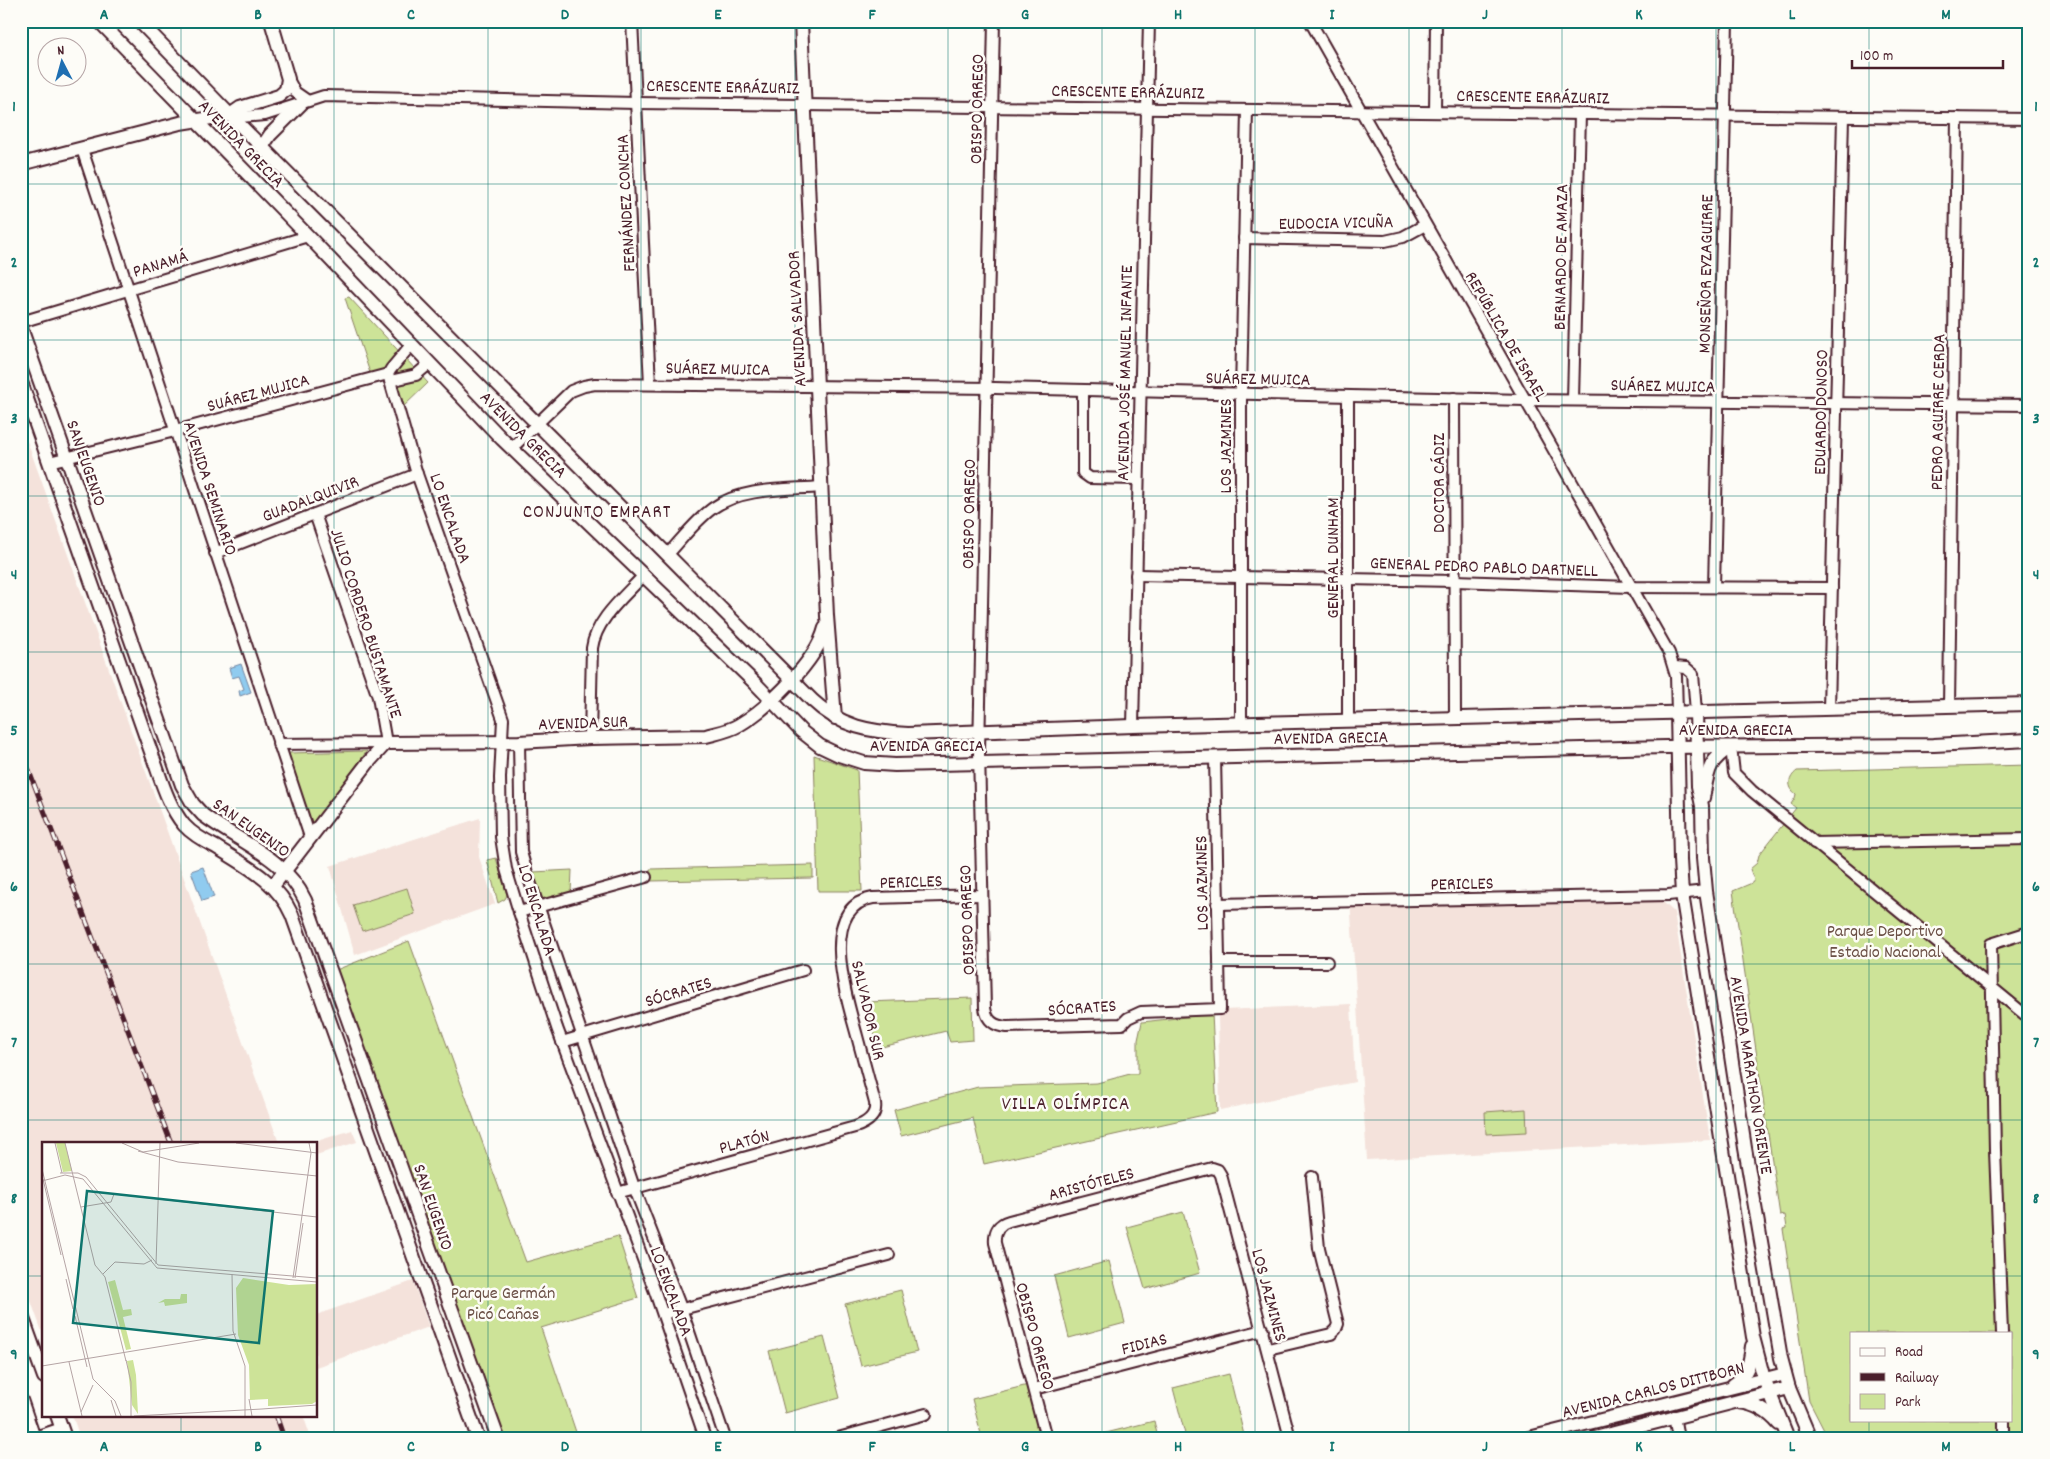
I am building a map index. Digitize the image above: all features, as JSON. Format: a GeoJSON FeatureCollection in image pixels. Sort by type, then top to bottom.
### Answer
{"type":"FeatureCollection","features":[{"type":"Feature","properties":{"kind":"main road","name":"AVENIDA GRECIA"},"geometry":{"type":"LineString","coordinates":[[99,21],[512,448],[644,575],[801,731],[814,742],[848,759],[884,765],[1678,747],[1934,746],[2029,740]]}},
{"type":"Feature","properties":{"kind":"main road","name":"AVENIDA GRECIA"},"geometry":{"type":"LineString","coordinates":[[139,21],[230,115],[821,709],[834,718],[855,727],[887,733],[2029,704]]}},
{"type":"Feature","properties":{"kind":"main road"},"geometry":{"type":"LineString","coordinates":[[271,21],[288,79]]}},
{"type":"Feature","properties":{"kind":"main road","name":"AVENIDA SALVADOR"},"geometry":{"type":"LineString","coordinates":[[801,21],[827,616],[834,718]]}},
{"type":"Feature","properties":{"kind":"main road","name":"CRESCENTE ERRÁZURIZ"},"geometry":{"type":"LineString","coordinates":[[21,164],[196,120],[230,115],[240,108],[279,96],[286,90],[288,79]]}},
{"type":"Feature","properties":{"kind":"main road"},"geometry":{"type":"LineString","coordinates":[[262,147],[270,135],[304,102]]}},
{"type":"Feature","properties":{"kind":"main road","name":"SAN EUGENIO"},"geometry":{"type":"LineString","coordinates":[[21,328],[178,777],[193,804],[206,818],[285,870],[302,892],[498,1438]]}},
{"type":"Feature","properties":{"kind":"main road","name":"SAN EUGENIO"},"geometry":{"type":"LineString","coordinates":[[21,382],[167,796],[184,824],[197,836],[253,869],[273,886],[289,908],[478,1438]]}},
{"type":"Feature","properties":{"kind":"main road"},"geometry":{"type":"LineString","coordinates":[[86,568],[103,562]]}},
{"type":"Feature","properties":{"kind":"main road","name":"AVENIDA SALVADOR"},"geometry":{"type":"LineString","coordinates":[[771,700],[792,679],[820,643],[826,626],[827,616]]}},
{"type":"Feature","properties":{"kind":"main road","name":"AVENIDA SUR"},"geometry":{"type":"LineString","coordinates":[[386,743],[502,743],[590,738],[706,736],[738,725],[771,700]]}},
{"type":"Feature","properties":{"kind":"main road"},"geometry":{"type":"LineString","coordinates":[[1677,712],[1682,894],[1753,1337],[1768,1392],[1786,1434]]}},
{"type":"Feature","properties":{"kind":"main road","name":"AVENIDA MARATHON ORIENTE"},"geometry":{"type":"LineString","coordinates":[[1696,712],[1698,786],[1702,806],[1706,891],[1764,1262],[1784,1374],[1788,1388],[1810,1438]]}},
{"type":"Feature","properties":{"kind":"main road"},"geometry":{"type":"LineString","coordinates":[[141,723],[158,719]]}},
{"type":"Feature","properties":{"kind":"main road"},"geometry":{"type":"LineString","coordinates":[[273,886],[386,743]]}},
{"type":"Feature","properties":{"kind":"main road"},"geometry":{"type":"LineString","coordinates":[[1702,806],[1707,774],[1711,762],[1731,747]]}},
{"type":"Feature","properties":{"kind":"main road"},"geometry":{"type":"LineString","coordinates":[[1680,860],[1703,858]]}},
{"type":"Feature","properties":{"kind":"main road"},"geometry":{"type":"LineString","coordinates":[[301,940],[304,936],[313,934],[321,941]]}},
{"type":"Feature","properties":{"kind":"main road"},"geometry":{"type":"LineString","coordinates":[[1741,1266],[1764,1262]]}},
{"type":"Feature","properties":{"kind":"main road"},"geometry":{"type":"LineString","coordinates":[[420,1274],[425,1277],[431,1276],[435,1273],[436,1267]]}},
{"type":"Feature","properties":{"kind":"main road"},"geometry":{"type":"LineString","coordinates":[[430,1302],[437,1295],[447,1296]]}},
{"type":"Feature","properties":{"kind":"main road"},"geometry":{"type":"LineString","coordinates":[[21,1313],[42,1372]]}},
{"type":"Feature","properties":{"kind":"main road"},"geometry":{"type":"LineString","coordinates":[[1726,1388],[1741,1379],[1748,1368],[1753,1337]]}},
{"type":"Feature","properties":{"kind":"main road","name":"AVENIDA CARLOS DITTBORN"},"geometry":{"type":"LineString","coordinates":[[1529,1438],[1784,1374]]}},
{"type":"Feature","properties":{"kind":"main road","name":"AVENIDA CARLOS DITTBORN"},"geometry":{"type":"LineString","coordinates":[[1597,1437],[1788,1388]]}},
{"type":"Feature","properties":{"kind":"main road"},"geometry":{"type":"LineString","coordinates":[[21,1400],[34,1438]]}},
{"type":"Feature","properties":{"kind":"main road"},"geometry":{"type":"LineString","coordinates":[[1729,1402],[1751,1403],[1760,1407],[1770,1414],[1786,1434]]}},
{"type":"Feature","properties":{"kind":"main road"},"geometry":{"type":"LineString","coordinates":[[57,1416],[64,1433]]}},
{"type":"Feature","properties":{"kind":"street","name":"FERNÁNDEZ CONCHA"},"geometry":{"type":"LineString","coordinates":[[632,21],[650,384]]}},
{"type":"Feature","properties":{"kind":"street","name":"OBISPO ORREGO"},"geometry":{"type":"LineString","coordinates":[[985,1008],[981,895],[980,731],[994,21]]}},
{"type":"Feature","properties":{"kind":"street","name":"AVENIDA JOSÉ MANUEL INFANTE"},"geometry":{"type":"LineString","coordinates":[[1133,726],[1149,21]]}},
{"type":"Feature","properties":{"kind":"street","name":"REPÚBLICA DE ISRAEL"},"geometry":{"type":"LineString","coordinates":[[1310,21],[1669,654],[1675,667],[1677,712]]}},
{"type":"Feature","properties":{"kind":"street"},"geometry":{"type":"LineString","coordinates":[[1435,112],[1436,21]]}},
{"type":"Feature","properties":{"kind":"street","name":"MONSEÑOR EYZAGUIRRE"},"geometry":{"type":"LineString","coordinates":[[1714,587],[1727,21]]}},
{"type":"Feature","properties":{"kind":"street"},"geometry":{"type":"LineString","coordinates":[[288,79],[295,92],[304,102]]}},
{"type":"Feature","properties":{"kind":"street","name":"CRESCENTE ERRÁZURIZ"},"geometry":{"type":"LineString","coordinates":[[230,115],[240,117],[265,115],[324,96],[993,107],[2029,119]]}},
{"type":"Feature","properties":{"kind":"street","name":"LOS JAZMINES"},"geometry":{"type":"LineString","coordinates":[[1241,723],[1241,394],[1247,110]]}},
{"type":"Feature","properties":{"kind":"street","name":"BERNARDO DE AMAZA"},"geometry":{"type":"LineString","coordinates":[[1573,400],[1580,114]]}},
{"type":"Feature","properties":{"kind":"street","name":"EDUARDO DONOSO"},"geometry":{"type":"LineString","coordinates":[[1829,709],[1843,117]]}},
{"type":"Feature","properties":{"kind":"street","name":"PEDRO AGUIRRE CERDA"},"geometry":{"type":"LineString","coordinates":[[1949,706],[1957,118]]}},
{"type":"Feature","properties":{"kind":"street","name":"AVENIDA SEMINARIO"},"geometry":{"type":"LineString","coordinates":[[82,149],[310,838]]}},
{"type":"Feature","properties":{"kind":"street","name":"EUDOCIA VICUÑA"},"geometry":{"type":"LineString","coordinates":[[1244,238],[1385,241],[1402,237],[1425,225]]}},
{"type":"Feature","properties":{"kind":"street","name":"PANAMÁ"},"geometry":{"type":"LineString","coordinates":[[21,322],[308,236]]}},
{"type":"Feature","properties":{"kind":"street"},"geometry":{"type":"LineString","coordinates":[[411,345],[391,369],[389,378],[416,375],[429,364]]}},
{"type":"Feature","properties":{"kind":"street","name":"SUÁREZ MUJICA"},"geometry":{"type":"LineString","coordinates":[[49,462],[389,378]]}},
{"type":"Feature","properties":{"kind":"street","name":"LO ENCALADA"},"geometry":{"type":"LineString","coordinates":[[389,378],[417,474],[503,719],[501,837],[506,869],[562,1042],[663,1314],[705,1438]]}},
{"type":"Feature","properties":{"kind":"street","name":"SUÁREZ MUJICA"},"geometry":{"type":"LineString","coordinates":[[512,448],[568,395],[580,387],[595,384],[817,385],[1525,400],[2029,405]]}},
{"type":"Feature","properties":{"kind":"street"},"geometry":{"type":"LineString","coordinates":[[1083,390],[1083,473],[1090,478],[1138,479]]}},
{"type":"Feature","properties":{"kind":"street","name":"GENERAL DUNHAM"},"geometry":{"type":"LineString","coordinates":[[1348,396],[1348,720]]}},
{"type":"Feature","properties":{"kind":"street","name":"DOCTOR CÁDIZ"},"geometry":{"type":"LineString","coordinates":[[1454,398],[1455,718]]}},
{"type":"Feature","properties":{"kind":"street","name":"GUADALQUIVIR"},"geometry":{"type":"LineString","coordinates":[[215,553],[417,474]]}},
{"type":"Feature","properties":{"kind":"street"},"geometry":{"type":"LineString","coordinates":[[668,554],[704,515],[732,498],[749,493],[821,487]]}},
{"type":"Feature","properties":{"kind":"street","name":"JULIO CORDERO BUSTAMANTE"},"geometry":{"type":"LineString","coordinates":[[315,514],[378,698],[386,743]]}},
{"type":"Feature","properties":{"kind":"street"},"geometry":{"type":"LineString","coordinates":[[590,738],[592,648],[594,639],[603,621],[644,575]]}},
{"type":"Feature","properties":{"kind":"street","name":"GENERAL PEDRO PABLO DARTNELL"},"geometry":{"type":"LineString","coordinates":[[1136,575],[1455,581],[1631,587],[1832,588]]}},
{"type":"Feature","properties":{"kind":"street"},"geometry":{"type":"LineString","coordinates":[[1675,667],[1686,668],[1693,674],[1696,712]]}},
{"type":"Feature","properties":{"kind":"street","name":"LO ENCALADA"},"geometry":{"type":"LineString","coordinates":[[519,742],[521,852],[634,1187],[681,1308],[725,1438]]}},
{"type":"Feature","properties":{"kind":"street","name":"AVENIDA SUR"},"geometry":{"type":"LineString","coordinates":[[278,744],[386,743]]}},
{"type":"Feature","properties":{"kind":"street"},"geometry":{"type":"LineString","coordinates":[[1731,747],[1734,773],[1752,791],[2029,1018]]}},
{"type":"Feature","properties":{"kind":"street","name":"LOS JAZMINES"},"geometry":{"type":"LineString","coordinates":[[1215,757],[1220,1009]]}},
{"type":"Feature","properties":{"kind":"street"},"geometry":{"type":"LineString","coordinates":[[1814,843],[2029,839]]}},
{"type":"Feature","properties":{"kind":"street"},"geometry":{"type":"LineString","coordinates":[[519,912],[646,877]]}},
{"type":"Feature","properties":{"kind":"street","name":"PERICLES"},"geometry":{"type":"LineString","coordinates":[[1217,904],[1682,894],[1706,891]]}},
{"type":"Feature","properties":{"kind":"street","name":"PERICLES"},"geometry":{"type":"LineString","coordinates":[[847,915],[857,904],[867,898],[981,895]]}},
{"type":"Feature","properties":{"kind":"street","name":"SALVADOR SUR"},"geometry":{"type":"LineString","coordinates":[[847,915],[840,951],[841,974],[875,1103],[875,1113]]}},
{"type":"Feature","properties":{"kind":"street"},"geometry":{"type":"LineString","coordinates":[[2002,1332],[1995,1150],[1991,944],[2029,932]]}},
{"type":"Feature","properties":{"kind":"street"},"geometry":{"type":"LineString","coordinates":[[1219,962],[1327,962]]}},
{"type":"Feature","properties":{"kind":"street","name":"SÓCRATES"},"geometry":{"type":"LineString","coordinates":[[562,1042],[804,970]]}},
{"type":"Feature","properties":{"kind":"street","name":"SÓCRATES"},"geometry":{"type":"LineString","coordinates":[[985,1008],[990,1020],[999,1026],[1122,1024],[1128,1018],[1141,1012],[1220,1009]]}},
{"type":"Feature","properties":{"kind":"street","name":"PLATÓN"},"geometry":{"type":"LineString","coordinates":[[617,1192],[855,1127],[867,1121],[875,1113]]}},
{"type":"Feature","properties":{"kind":"street","name":"LOS JAZMINES"},"geometry":{"type":"LineString","coordinates":[[1210,1168],[1218,1170],[1222,1175],[1290,1438]]}},
{"type":"Feature","properties":{"kind":"street","name":"ARISTÓTELES"},"geometry":{"type":"LineString","coordinates":[[995,1243],[996,1230],[1005,1222],[1210,1168]]}},
{"type":"Feature","properties":{"kind":"street"},"geometry":{"type":"LineString","coordinates":[[1268,1350],[1331,1334],[1338,1324],[1319,1248],[1312,1176]]}},
{"type":"Feature","properties":{"kind":"street","name":"OBISPO ORREGO"},"geometry":{"type":"LineString","coordinates":[[995,1243],[1046,1438]]}},
{"type":"Feature","properties":{"kind":"street"},"geometry":{"type":"LineString","coordinates":[[663,1314],[889,1255]]}},
{"type":"Feature","properties":{"kind":"street","name":"FIDIAS"},"geometry":{"type":"LineString","coordinates":[[1034,1389],[1263,1330]]}},
{"type":"Feature","properties":{"kind":"street"},"geometry":{"type":"LineString","coordinates":[[838,1438],[926,1414]]}},
{"type":"Feature","properties":{"kind":"street"},"geometry":{"type":"LineString","coordinates":[[1674,1416],[1678,1438]]}},
{"type":"Feature","properties":{"kind":"street"},"geometry":{"type":"LineString","coordinates":[[2004,1422],[2004,1438]]}},
{"type":"Feature","properties":{"kind":"street"},"geometry":{"type":"LineString","coordinates":[[34,1438],[64,1433]]}},
{"type":"Feature","properties":{"kind":"shaded area"},"geometry":{"type":"Polygon","coordinates":[[[21,424],[279,1142],[42,1142],[42,1332],[21,1274],[21,424]]]}},
{"type":"Feature","properties":{"kind":"shaded area"},"geometry":{"type":"Polygon","coordinates":[[[480,818],[479,857],[495,904],[355,955],[330,866],[480,818]]]}},
{"type":"Feature","properties":{"kind":"shaded area"},"geometry":{"type":"Polygon","coordinates":[[[1654,894],[1674,912],[1710,1140],[1367,1160],[1350,899],[1654,894]]]}},
{"type":"Feature","properties":{"kind":"shaded area"},"geometry":{"type":"Polygon","coordinates":[[[1351,1004],[1355,1082],[1220,1110],[1218,1015],[1223,1010],[1351,1004]]]}},
{"type":"Feature","properties":{"kind":"shaded area"},"geometry":{"type":"Polygon","coordinates":[[[352,1130],[357,1142],[318,1154],[318,1142],[314,1142],[352,1130]]]}},
{"type":"Feature","properties":{"kind":"shaded area"},"geometry":{"type":"Polygon","coordinates":[[[413,1281],[429,1327],[318,1366],[318,1314],[413,1281]]]}},
{"type":"Feature","properties":{"kind":"shaded area"},"geometry":{"type":"Polygon","coordinates":[[[72,1416],[303,1416],[311,1438],[80,1438],[72,1416]]]}},
{"type":"Feature","properties":{"kind":"green space"},"geometry":{"type":"Polygon","coordinates":[[[349,297],[428,383],[402,408],[390,368],[370,373],[345,298],[349,297]]]}},
{"type":"Feature","properties":{"kind":"green space"},"geometry":{"type":"Polygon","coordinates":[[[367,751],[312,825],[288,753],[367,751]]]}},
{"type":"Feature","properties":{"kind":"green space"},"geometry":{"type":"Polygon","coordinates":[[[814,755],[857,770],[862,891],[818,891],[814,755]]]}},
{"type":"Feature","properties":{"kind":"green space","name":"Parque Deportivo Estadio Nacional"},"geometry":{"type":"Polygon","coordinates":[[[2029,765],[2029,1438],[1828,1438],[1809,1401],[1783,1229],[1787,1228],[1785,1215],[1780,1216],[1733,891],[1752,883],[1754,880],[1750,869],[1757,863],[1759,855],[1796,808],[1791,804],[1796,794],[1790,785],[1792,777],[1797,771],[2029,765]]]}},
{"type":"Feature","properties":{"kind":"green space"},"geometry":{"type":"Polygon","coordinates":[[[496,858],[507,895],[505,899],[498,903],[487,860],[496,858]]]}},
{"type":"Feature","properties":{"kind":"green space"},"geometry":{"type":"Polygon","coordinates":[[[813,865],[813,878],[650,881],[650,869],[813,865]]]}},
{"type":"Feature","properties":{"kind":"green space"},"geometry":{"type":"Polygon","coordinates":[[[572,870],[571,893],[547,900],[538,894],[533,872],[572,870]]]}},
{"type":"Feature","properties":{"kind":"green space"},"geometry":{"type":"Polygon","coordinates":[[[407,888],[415,914],[362,931],[353,905],[407,888]]]}},
{"type":"Feature","properties":{"kind":"green space","name":"Parque Germán Picó Cañas"},"geometry":{"type":"Polygon","coordinates":[[[409,941],[526,1262],[618,1236],[638,1298],[541,1328],[578,1438],[502,1438],[336,970],[409,941]]]}},
{"type":"Feature","properties":{"kind":"green space"},"geometry":{"type":"Polygon","coordinates":[[[972,998],[973,1040],[950,1042],[946,1031],[878,1048],[867,1002],[972,998]]]}},
{"type":"Feature","properties":{"kind":"green space"},"geometry":{"type":"Polygon","coordinates":[[[1212,1014],[1217,1112],[984,1164],[973,1118],[901,1136],[894,1110],[978,1087],[1097,1083],[1130,1074],[1138,1074],[1138,1040],[1142,1022],[1212,1014]]]}},
{"type":"Feature","properties":{"kind":"green space"},"geometry":{"type":"Polygon","coordinates":[[[1526,1109],[1527,1132],[1486,1134],[1485,1112],[1526,1109]]]}},
{"type":"Feature","properties":{"kind":"green space"},"geometry":{"type":"Polygon","coordinates":[[[1183,1212],[1200,1273],[1145,1289],[1127,1227],[1183,1212]]]}},
{"type":"Feature","properties":{"kind":"green space"},"geometry":{"type":"Polygon","coordinates":[[[1109,1261],[1125,1323],[1069,1338],[1054,1276],[1109,1261]]]}},
{"type":"Feature","properties":{"kind":"green space"},"geometry":{"type":"Polygon","coordinates":[[[901,1290],[917,1352],[861,1366],[845,1304],[901,1290]]]}},
{"type":"Feature","properties":{"kind":"green space"},"geometry":{"type":"Polygon","coordinates":[[[824,1337],[840,1398],[785,1413],[769,1351],[824,1337]]]}},
{"type":"Feature","properties":{"kind":"green space"},"geometry":{"type":"Polygon","coordinates":[[[1229,1374],[1244,1435],[1235,1438],[1186,1438],[1173,1388],[1229,1374]]]}},
{"type":"Feature","properties":{"kind":"green space"},"geometry":{"type":"Polygon","coordinates":[[[1028,1385],[1042,1438],[982,1438],[972,1399],[1028,1385]]]}},
{"type":"Feature","properties":{"kind":"green space"},"geometry":{"type":"Polygon","coordinates":[[[1154,1421],[1158,1438],[1099,1438],[1098,1435],[1154,1421]]]}},
{"type":"Feature","properties":{"kind":"water"},"geometry":{"type":"Polygon","coordinates":[[[241,664],[251,692],[240,696],[239,691],[244,689],[239,676],[232,678],[229,668],[241,664]]]}},
{"type":"Feature","properties":{"kind":"water"},"geometry":{"type":"Polygon","coordinates":[[[203,867],[214,897],[202,901],[191,871],[203,867]]]}},
{"type":"Feature","properties":{"kind":"railway"},"geometry":{"type":"LineString","coordinates":[[21,750],[171,1142]]}},
{"type":"Feature","properties":{"kind":"railway"},"geometry":{"type":"LineString","coordinates":[[276,1416],[284,1438]]}},
{"type":"Feature","properties":{"kind":"district","name":"CONJUNTO EMPART"},"geometry":{"type":"Point","coordinates":[597,510]}},
{"type":"Feature","properties":{"kind":"district","name":"VILLA OLÍMPICA"},"geometry":{"type":"Point","coordinates":[1066,1102]}}]}
